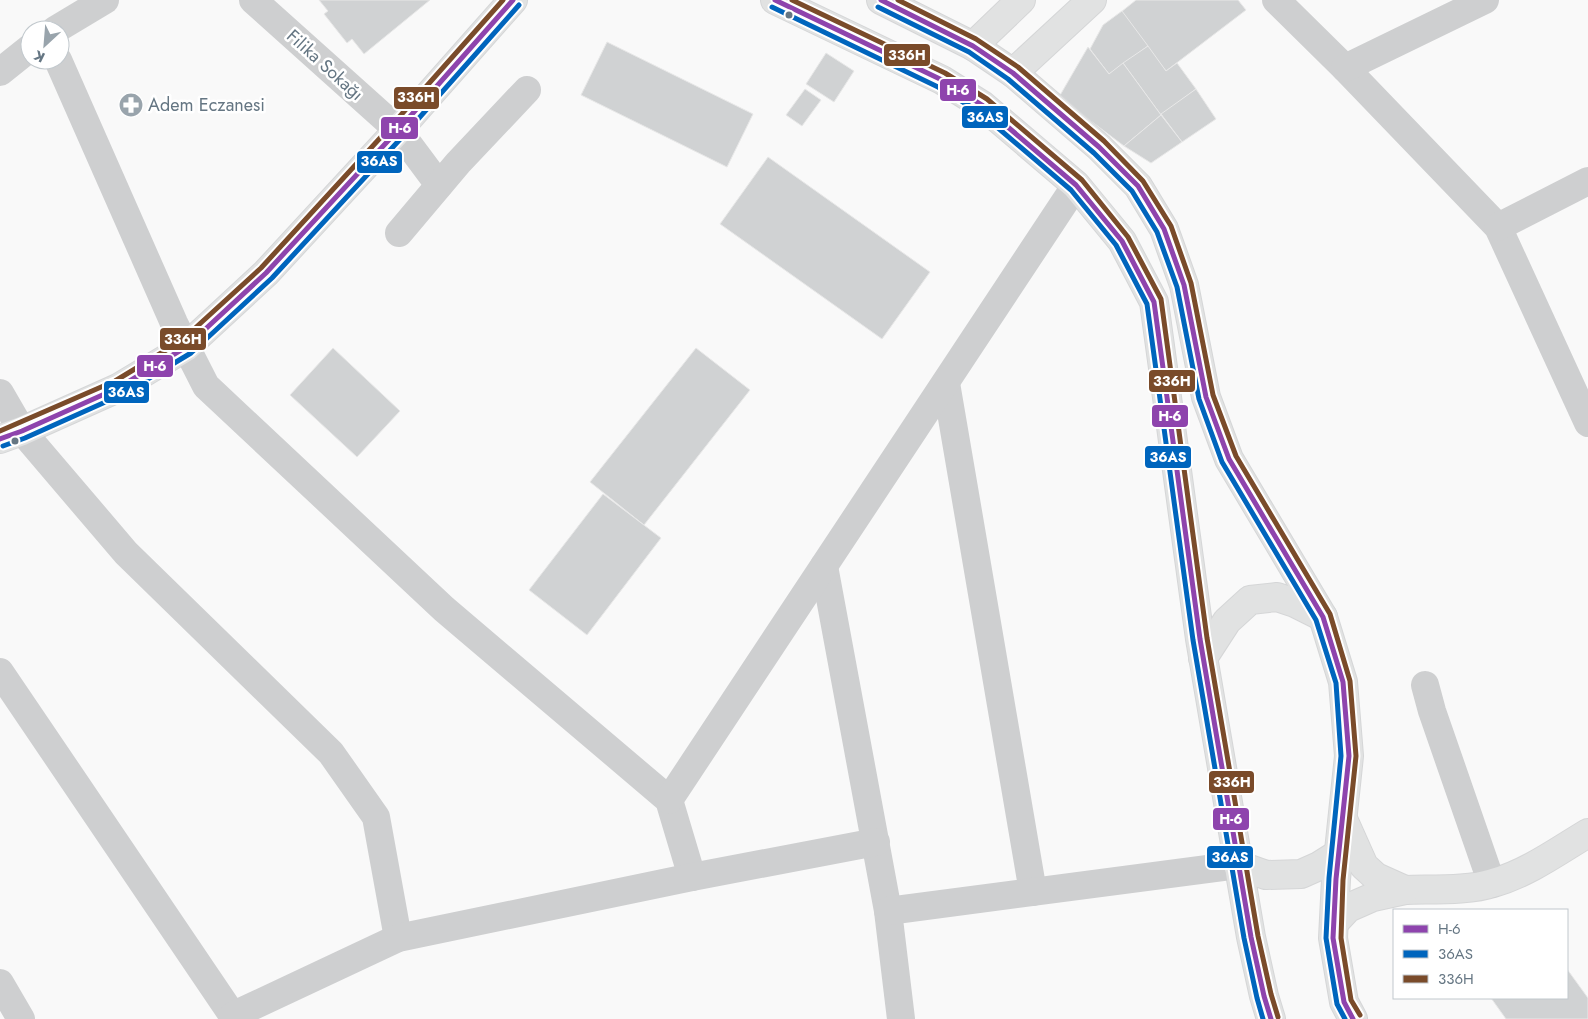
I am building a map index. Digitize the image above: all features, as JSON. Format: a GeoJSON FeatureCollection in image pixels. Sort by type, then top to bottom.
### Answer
{"type":"FeatureCollection","features":[{"type":"Feature","properties":{"kind":"main road"},"geometry":{"type":"LineString","coordinates":[[11,435],[118,388],[186,347],[266,273],[398,130],[513,0]]}},
{"type":"Feature","properties":{"kind":"main road"},"geometry":{"type":"LineString","coordinates":[[775,0],[942,80],[982,104],[1076,185],[1122,241],[1154,302],[1203,658],[1256,962],[1271,1019]]}},
{"type":"Feature","properties":{"kind":"main road"},"geometry":{"type":"LineString","coordinates":[[881,0],[973,46],[1012,73],[1099,147],[1138,186],[1164,229],[1184,285],[1206,397],[1229,459],[1324,617],[1343,682],[1349,756],[1338,854],[1333,938],[1344,1002],[1353,1019]]}},
{"type":"Feature","properties":{"kind":"main road"},"geometry":{"type":"LineString","coordinates":[[973,46],[1021,0]]}},
{"type":"Feature","properties":{"kind":"main road"},"geometry":{"type":"LineString","coordinates":[[1012,73],[1092,0]]}},
{"type":"Feature","properties":{"kind":"main road"},"geometry":{"type":"LineString","coordinates":[[1203,658],[1227,621],[1250,600],[1277,597],[1295,603],[1324,617]]}},
{"type":"Feature","properties":{"kind":"main road"},"geometry":{"type":"LineString","coordinates":[[1342,816],[1364,866],[1376,877],[1405,890]]}},
{"type":"Feature","properties":{"kind":"main road"},"geometry":{"type":"LineString","coordinates":[[1334,923],[1348,908],[1373,897],[1405,890],[1492,884],[1523,872],[1588,832]]}},
{"type":"Feature","properties":{"kind":"main road"},"geometry":{"type":"LineString","coordinates":[[1238,866],[1266,875],[1301,874],[1319,866],[1338,854]]}},
{"type":"Feature","properties":{"kind":"street"},"geometry":{"type":"LineString","coordinates":[[70,21],[104,0]]}},
{"type":"Feature","properties":{"kind":"street","name":"Filika Sokağı"},"geometry":{"type":"LineString","coordinates":[[253,0],[398,130],[439,185]]}},
{"type":"Feature","properties":{"kind":"street"},"geometry":{"type":"LineString","coordinates":[[1276,0],[1345,68],[1498,227],[1588,423]]}},
{"type":"Feature","properties":{"kind":"street"},"geometry":{"type":"LineString","coordinates":[[1345,68],[1485,0]]}},
{"type":"Feature","properties":{"kind":"street"},"geometry":{"type":"LineString","coordinates":[[0,72],[20,56]]}},
{"type":"Feature","properties":{"kind":"street"},"geometry":{"type":"LineString","coordinates":[[62,70],[186,347],[206,386],[444,609],[669,800],[692,877]]}},
{"type":"Feature","properties":{"kind":"street"},"geometry":{"type":"LineString","coordinates":[[399,233],[458,162],[527,90]]}},
{"type":"Feature","properties":{"kind":"street"},"geometry":{"type":"LineString","coordinates":[[1498,227],[1588,181]]}},
{"type":"Feature","properties":{"kind":"street"},"geometry":{"type":"LineString","coordinates":[[669,800],[1076,185]]}},
{"type":"Feature","properties":{"kind":"street"},"geometry":{"type":"LineString","coordinates":[[946,383],[1033,892]]}},
{"type":"Feature","properties":{"kind":"street"},"geometry":{"type":"LineString","coordinates":[[0,393],[11,435],[126,553],[331,753],[376,817],[398,938]]}},
{"type":"Feature","properties":{"kind":"street"},"geometry":{"type":"LineString","coordinates":[[824,566],[888,912],[901,1019]]}},
{"type":"Feature","properties":{"kind":"street"},"geometry":{"type":"LineString","coordinates":[[0,672],[235,1017],[398,938],[692,877],[876,842]]}},
{"type":"Feature","properties":{"kind":"street"},"geometry":{"type":"LineString","coordinates":[[1425,685],[1432,711],[1492,884]]}},
{"type":"Feature","properties":{"kind":"street"},"geometry":{"type":"LineString","coordinates":[[888,912],[1238,866]]}},
{"type":"Feature","properties":{"kind":"street"},"geometry":{"type":"LineString","coordinates":[[0,983],[21,1019]]}},
{"type":"Feature","properties":{"kind":"building"},"geometry":{"type":"Polygon","coordinates":[[[319,0],[430,0],[364,54],[352,39],[347,43],[324,14],[328,11],[319,0]]]}},
{"type":"Feature","properties":{"kind":"building"},"geometry":{"type":"Polygon","coordinates":[[[1136,0],[1238,0],[1246,10],[1166,71],[1121,12],[1136,0]]]}},
{"type":"Feature","properties":{"kind":"building"},"geometry":{"type":"Polygon","coordinates":[[[1122,11],[1148,46],[1109,74],[1090,49],[1103,25],[1122,11]]]}},
{"type":"Feature","properties":{"kind":"building"},"geometry":{"type":"Polygon","coordinates":[[[607,42],[753,114],[727,167],[581,95],[607,42]]]}},
{"type":"Feature","properties":{"kind":"building"},"geometry":{"type":"Polygon","coordinates":[[[1148,46],[1166,71],[1177,63],[1196,89],[1161,115],[1123,63],[1148,46]]]}},
{"type":"Feature","properties":{"kind":"building"},"geometry":{"type":"Polygon","coordinates":[[[1088,47],[1109,74],[1123,63],[1161,115],[1124,146],[1059,97],[1088,47]]]}},
{"type":"Feature","properties":{"kind":"building"},"geometry":{"type":"Polygon","coordinates":[[[826,53],[854,71],[834,102],[806,84],[826,53]]]}},
{"type":"Feature","properties":{"kind":"building"},"geometry":{"type":"Polygon","coordinates":[[[805,89],[821,100],[802,126],[786,115],[805,89]]]}},
{"type":"Feature","properties":{"kind":"building"},"geometry":{"type":"Polygon","coordinates":[[[1196,89],[1216,119],[1182,142],[1161,114],[1196,89]]]}},
{"type":"Feature","properties":{"kind":"building"},"geometry":{"type":"Polygon","coordinates":[[[1161,115],[1182,142],[1151,163],[1124,146],[1161,115]]]}},
{"type":"Feature","properties":{"kind":"building"},"geometry":{"type":"Polygon","coordinates":[[[768,157],[930,272],[882,339],[720,224],[768,157]]]}},
{"type":"Feature","properties":{"kind":"building"},"geometry":{"type":"Polygon","coordinates":[[[333,348],[400,411],[357,457],[290,395],[333,348]]]}},
{"type":"Feature","properties":{"kind":"building"},"geometry":{"type":"Polygon","coordinates":[[[696,348],[750,390],[644,525],[590,482],[696,348]]]}},
{"type":"Feature","properties":{"kind":"building"},"geometry":{"type":"Polygon","coordinates":[[[603,494],[661,538],[587,635],[529,590],[603,494]]]}},
{"type":"Feature","properties":{"kind":"building"},"geometry":{"type":"Polygon","coordinates":[[[1568,970],[1588,998],[1588,1019],[1506,1019],[1492,999],[1568,999],[1568,970]]]}},
{"type":"Feature","properties":{"kind":"transit line","name":"336H"},"geometry":{"type":"LineString","coordinates":[[0,431],[115,381],[181,341],[261,268],[503,0]]}},
{"type":"Feature","properties":{"kind":"transit line","name":"H-6"},"geometry":{"type":"LineString","coordinates":[[0,439],[118,388],[186,347],[266,273],[398,130],[513,0]]}},
{"type":"Feature","properties":{"kind":"transit line","name":"H-6"},"geometry":{"type":"LineString","coordinates":[[775,0],[942,80],[982,105],[1076,185],[1122,241],[1154,302],[1200,639],[1251,937],[1271,1019]]}},
{"type":"Feature","properties":{"kind":"transit line","name":"336H"},"geometry":{"type":"LineString","coordinates":[[792,0],[945,73],[987,99],[1082,180],[1128,237],[1161,299],[1207,638],[1258,936],[1278,1017]]}},
{"type":"Feature","properties":{"kind":"transit line","name":"H-6"},"geometry":{"type":"LineString","coordinates":[[881,0],[973,46],[1013,73],[1099,147],[1138,186],[1164,229],[1184,285],[1206,397],[1229,459],[1323,617],[1343,682],[1349,756],[1336,879],[1333,938],[1344,1002],[1353,1019]]}},
{"type":"Feature","properties":{"kind":"transit line","name":"336H"},"geometry":{"type":"LineString","coordinates":[[898,0],[976,39],[1018,67],[1104,141],[1143,181],[1171,226],[1191,283],[1213,395],[1236,456],[1330,614],[1350,681],[1356,756],[1343,880],[1341,938],[1351,1000],[1360,1015]]}},
{"type":"Feature","properties":{"kind":"transit line","name":"36AS"},"geometry":{"type":"LineString","coordinates":[[3,446],[121,395],[191,353],[272,278],[404,135],[519,5]]}},
{"type":"Feature","properties":{"kind":"transit line","name":"36AS"},"geometry":{"type":"LineString","coordinates":[[772,7],[938,87],[978,111],[1071,190],[1116,245],[1147,304],[1193,640],[1244,938],[1263,1019]]}},
{"type":"Feature","properties":{"kind":"transit line","name":"36AS"},"geometry":{"type":"LineString","coordinates":[[878,7],[969,52],[1008,79],[1094,153],[1132,191],[1157,232],[1177,287],[1199,399],[1222,462],[1316,620],[1336,683],[1341,756],[1329,878],[1326,938],[1337,1004],[1345,1019]]}},
{"type":"Feature","properties":{"kind":"place","name":"Adem Eczanesi"},"geometry":{"type":"Point","coordinates":[131,105]}}]}
